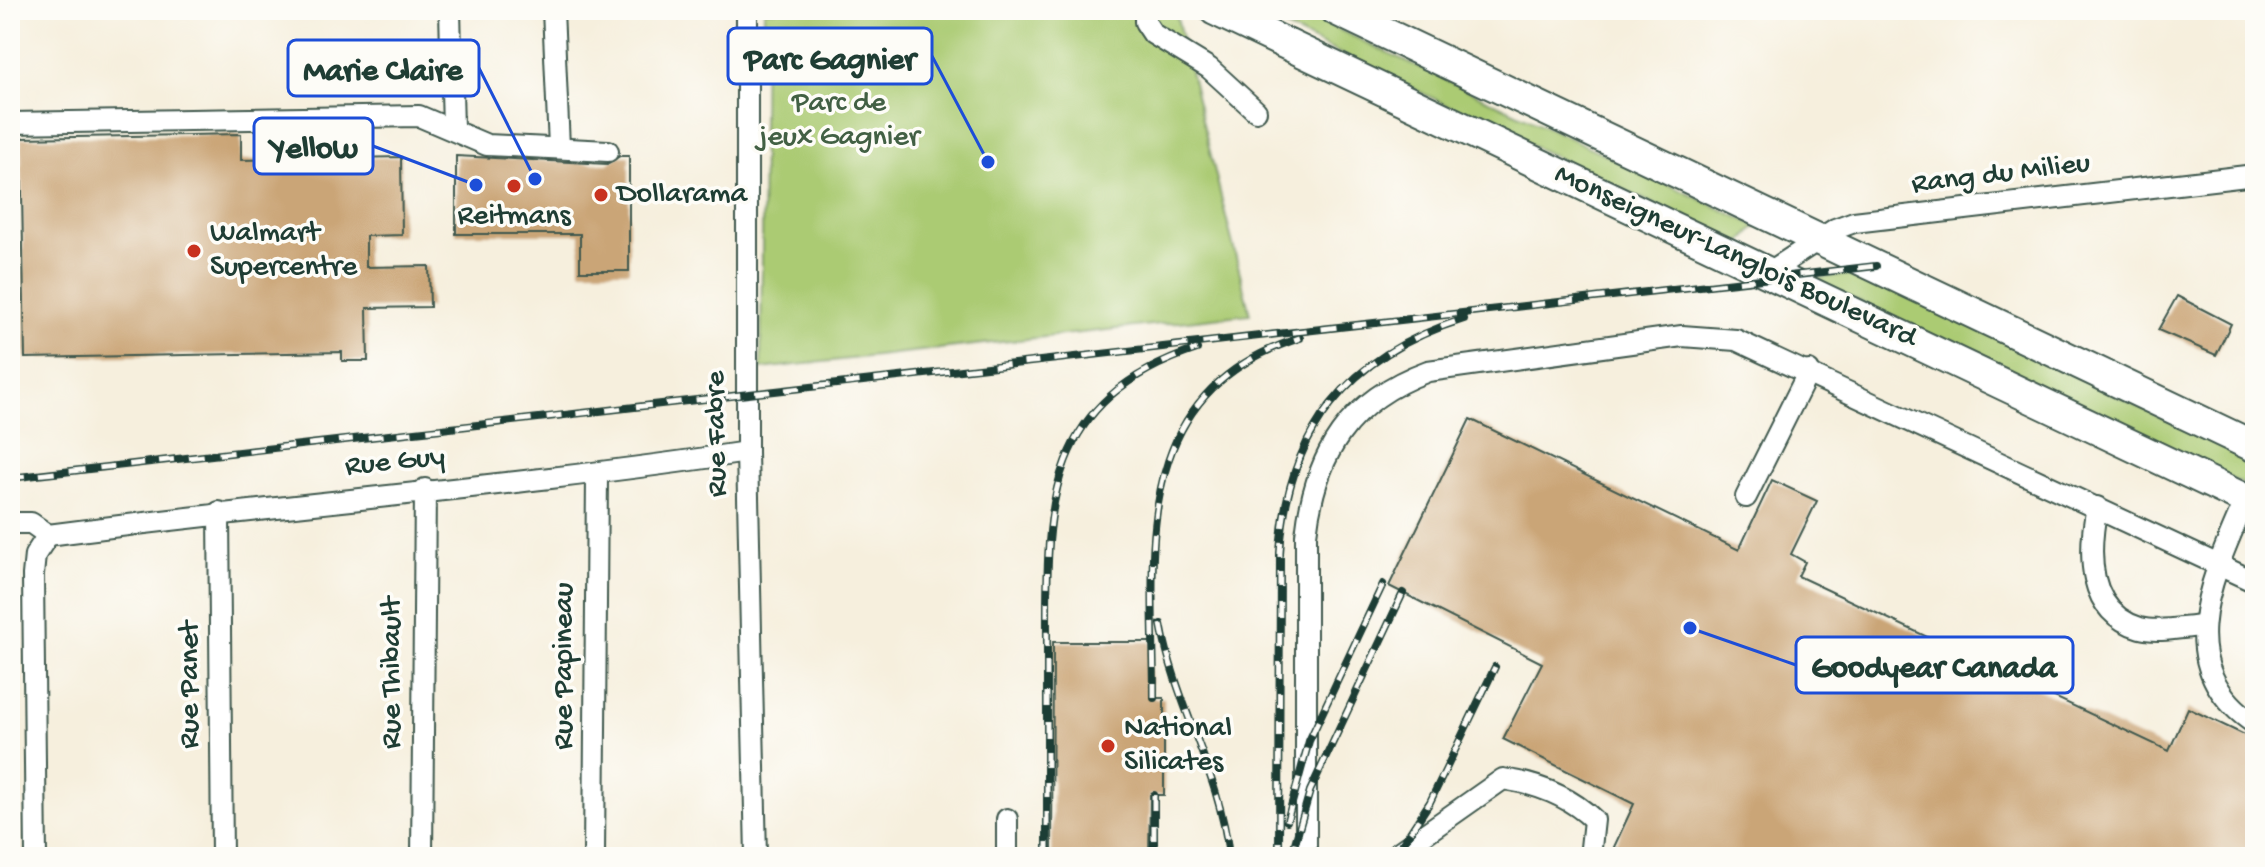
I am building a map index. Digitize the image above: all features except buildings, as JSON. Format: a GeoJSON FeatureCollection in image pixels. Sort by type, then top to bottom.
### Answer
{"type":"FeatureCollection","features":[{"type":"Feature","properties":{"kind":"highway","name":"Monseigneur-Langlois Boulevard"},"geometry":{"type":"LineString","coordinates":[[1215,10],[2250,502]]}},
{"type":"Feature","properties":{"kind":"highway","name":"Monseigneur-Langlois Boulevard"},"geometry":{"type":"LineString","coordinates":[[1336,10],[2255,447]]}},
{"type":"Feature","properties":{"kind":"street"},"geometry":{"type":"LineString","coordinates":[[450,10],[453,129]]}},
{"type":"Feature","properties":{"kind":"street"},"geometry":{"type":"LineString","coordinates":[[553,10],[559,147]]}},
{"type":"Feature","properties":{"kind":"street","name":"Rue Fabre"},"geometry":{"type":"LineString","coordinates":[[747,10],[747,452],[756,857]]}},
{"type":"Feature","properties":{"kind":"street"},"geometry":{"type":"LineString","coordinates":[[1145,10],[1147,28],[1159,40],[1209,68],[1256,111]]}},
{"type":"Feature","properties":{"kind":"street"},"geometry":{"type":"LineString","coordinates":[[10,123],[419,116],[487,145],[608,151]]}},
{"type":"Feature","properties":{"kind":"street","name":"Rang du Milieu"},"geometry":{"type":"LineString","coordinates":[[1768,273],[1835,229],[1866,220],[2255,175]]}},
{"type":"Feature","properties":{"kind":"street"},"geometry":{"type":"LineString","coordinates":[[1306,857],[1308,517],[1326,461],[1358,409],[1391,386],[1428,371],[1682,336],[1736,340],[1809,371],[2255,582]]}},
{"type":"Feature","properties":{"kind":"street"},"geometry":{"type":"LineString","coordinates":[[1746,497],[1809,371]]}},
{"type":"Feature","properties":{"kind":"street","name":"Rue Guy"},"geometry":{"type":"LineString","coordinates":[[48,535],[425,489],[597,475],[747,452]]}},
{"type":"Feature","properties":{"kind":"street","name":"Rue Papineau"},"geometry":{"type":"LineString","coordinates":[[594,857],[597,475]]}},
{"type":"Feature","properties":{"kind":"street","name":"Rue Thibault"},"geometry":{"type":"LineString","coordinates":[[422,857],[425,489]]}},
{"type":"Feature","properties":{"kind":"street"},"geometry":{"type":"LineString","coordinates":[[2250,502],[2218,564],[2201,636],[2218,688],[2231,706],[2255,724]]}},
{"type":"Feature","properties":{"kind":"street"},"geometry":{"type":"LineString","coordinates":[[2097,507],[2091,539],[2092,570],[2099,596],[2115,615],[2142,628],[2203,626]]}},
{"type":"Feature","properties":{"kind":"street","name":"Rue Panet"},"geometry":{"type":"LineString","coordinates":[[219,512],[222,857]]}},
{"type":"Feature","properties":{"kind":"street"},"geometry":{"type":"LineString","coordinates":[[10,523],[31,523],[48,535],[35,555],[33,575],[36,857]]}},
{"type":"Feature","properties":{"kind":"street"},"geometry":{"type":"LineString","coordinates":[[1392,857],[1503,779],[1531,783],[1587,813],[1594,820],[1590,857]]}},
{"type":"Feature","properties":{"kind":"street"},"geometry":{"type":"LineString","coordinates":[[1007,819],[1007,857]]}},
{"type":"Feature","properties":{"kind":"green space","name":"Parc de jeux Gagnier"},"geometry":{"type":"Polygon","coordinates":[[[764,10],[1175,10],[1250,314],[761,369],[764,10]]]}},
{"type":"Feature","properties":{"kind":"green space"},"geometry":{"type":"Polygon","coordinates":[[[1249,10],[1297,10],[1757,226],[1739,245],[1249,10]]]}},
{"type":"Feature","properties":{"kind":"green space"},"geometry":{"type":"Polygon","coordinates":[[[1863,273],[2255,463],[2255,490],[1811,279],[1863,273]]]}},
{"type":"Feature","properties":{"kind":"railway"},"geometry":{"type":"LineString","coordinates":[[10,478],[1876,266]]}},
{"type":"Feature","properties":{"kind":"railway"},"geometry":{"type":"LineString","coordinates":[[1279,857],[1280,553],[1285,509],[1295,470],[1311,435],[1331,404],[1357,377],[1387,354],[1423,334],[1464,319]]}},
{"type":"Feature","properties":{"kind":"railway"},"geometry":{"type":"LineString","coordinates":[[1154,698],[1154,535],[1162,484],[1177,438],[1204,397],[1244,364],[1300,338]]}},
{"type":"Feature","properties":{"kind":"railway"},"geometry":{"type":"LineString","coordinates":[[1047,857],[1048,552],[1053,508],[1063,467],[1081,431],[1107,399],[1145,371],[1197,349]]}},
{"type":"Feature","properties":{"kind":"railway"},"geometry":{"type":"LineString","coordinates":[[1287,821],[1309,741],[1383,584]]}},
{"type":"Feature","properties":{"kind":"railway"},"geometry":{"type":"LineString","coordinates":[[1291,857],[1310,791],[1403,593]]}},
{"type":"Feature","properties":{"kind":"railway"},"geometry":{"type":"LineString","coordinates":[[1161,624],[1176,683],[1217,797],[1229,857]]}},
{"type":"Feature","properties":{"kind":"railway"},"geometry":{"type":"LineString","coordinates":[[1394,857],[1430,802],[1495,667]]}},
{"type":"Feature","properties":{"kind":"railway"},"geometry":{"type":"LineString","coordinates":[[1154,795],[1154,857]]}},
{"type":"Feature","properties":{"kind":"place","name":"Parc Gagnier"},"geometry":{"type":"Point","coordinates":[988,162]}},
{"type":"Feature","properties":{"kind":"place","name":"Marie Claire"},"geometry":{"type":"Point","coordinates":[535,179]}},
{"type":"Feature","properties":{"kind":"place","name":"Yellow"},"geometry":{"type":"Point","coordinates":[476,185]}},
{"type":"Feature","properties":{"kind":"place","name":"Reitmans"},"geometry":{"type":"Point","coordinates":[514,186]}},
{"type":"Feature","properties":{"kind":"place","name":"Dollarama"},"geometry":{"type":"Point","coordinates":[601,195]}},
{"type":"Feature","properties":{"kind":"place","name":"Walmart Supercentre"},"geometry":{"type":"Point","coordinates":[194,251]}},
{"type":"Feature","properties":{"kind":"place","name":"Goodyear Canada"},"geometry":{"type":"Point","coordinates":[1690,628]}},
{"type":"Feature","properties":{"kind":"place","name":"National Silicates"},"geometry":{"type":"Point","coordinates":[1108,746]}}]}
